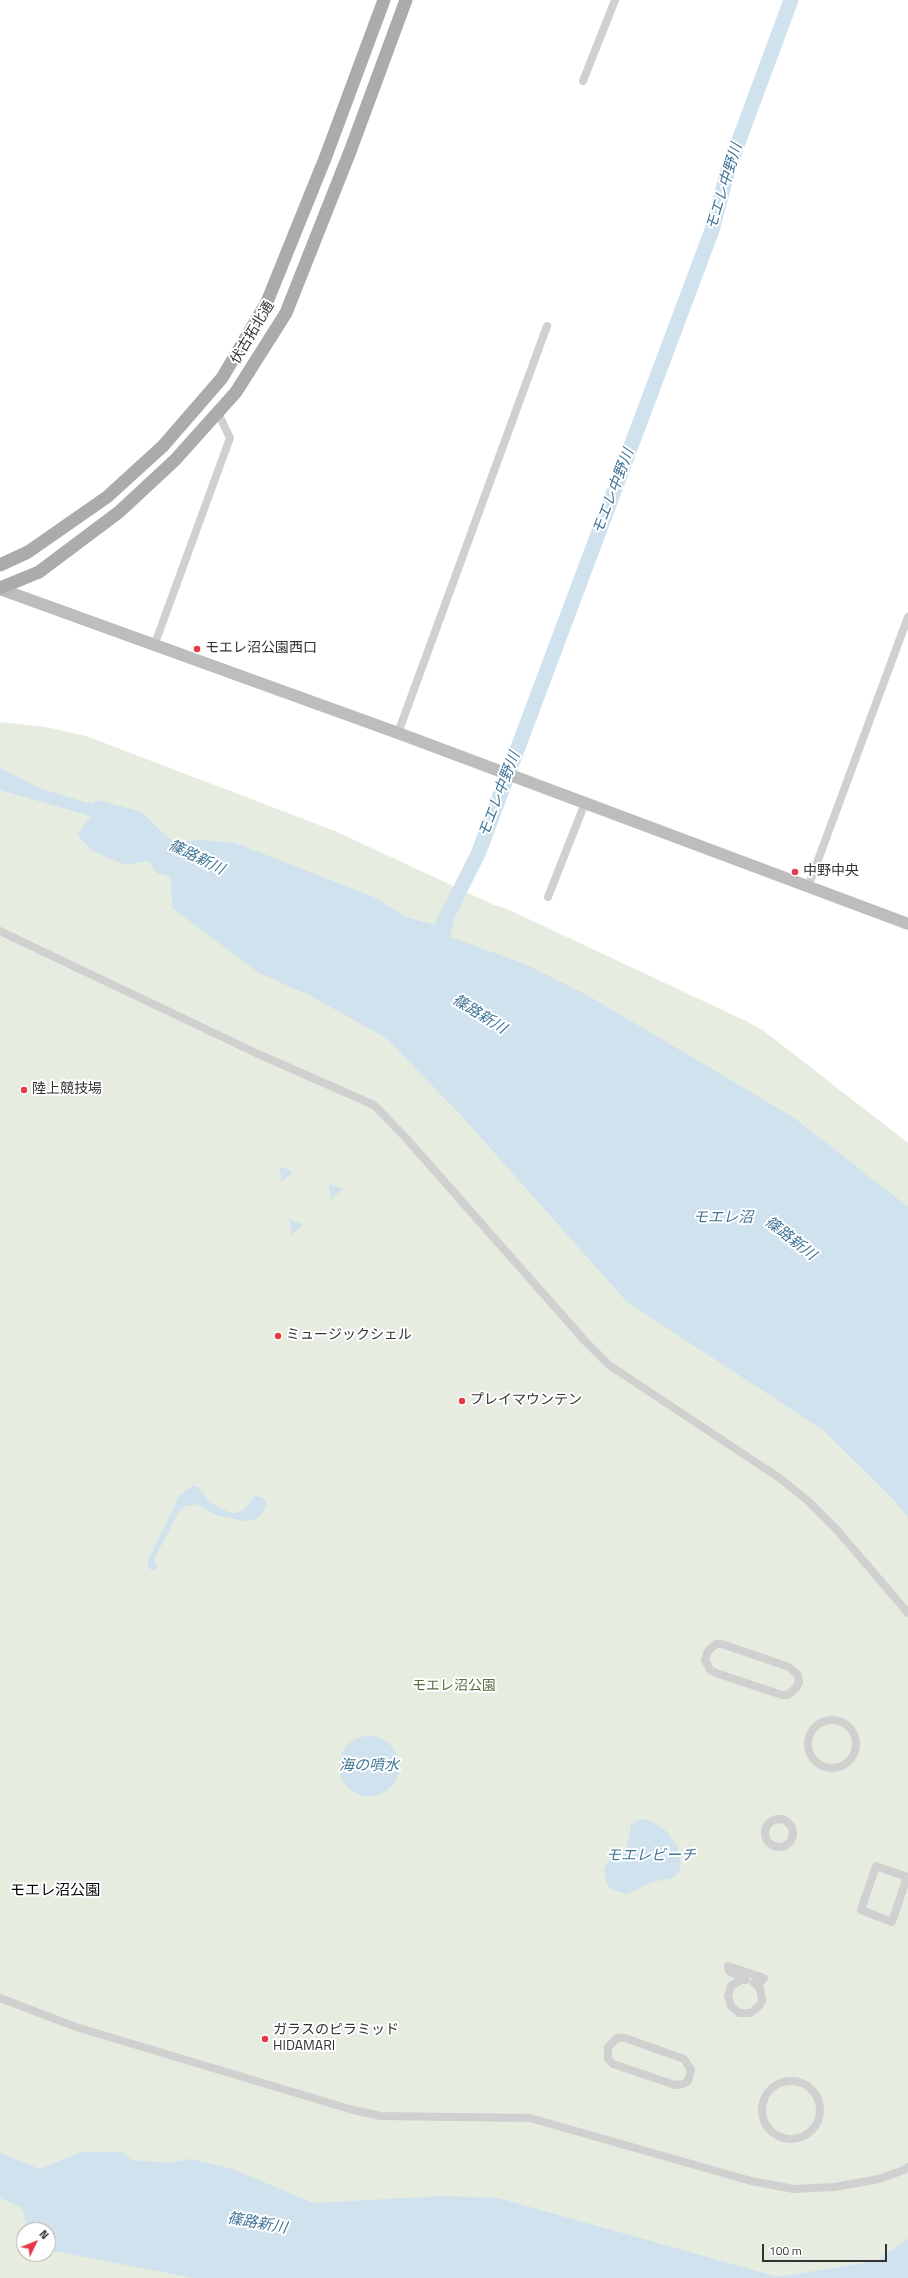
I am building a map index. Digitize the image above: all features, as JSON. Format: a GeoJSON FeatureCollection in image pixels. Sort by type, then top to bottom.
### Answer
{"type":"FeatureCollection","features":[{"type":"Feature","properties":{"kind":"main road","name":"伏古拓北通"},"geometry":{"type":"LineString","coordinates":[[0,565],[28,552],[108,497],[163,446],[222,378],[266,302],[326,156],[384,0]]}},
{"type":"Feature","properties":{"kind":"main road","name":"伏古拓北通"},"geometry":{"type":"LineString","coordinates":[[0,589],[39,572],[119,512],[175,460],[236,392],[286,313],[351,149],[406,0]]}},
{"type":"Feature","properties":{"kind":"street"},"geometry":{"type":"LineString","coordinates":[[583,80],[615,0]]}},
{"type":"Feature","properties":{"kind":"street"},"geometry":{"type":"LineString","coordinates":[[398,733],[547,326]]}},
{"type":"Feature","properties":{"kind":"street"},"geometry":{"type":"LineString","coordinates":[[154,646],[230,438],[218,413]]}},
{"type":"Feature","properties":{"kind":"street"},"geometry":{"type":"LineString","coordinates":[[0,589],[520,778],[908,924]]}},
{"type":"Feature","properties":{"kind":"street"},"geometry":{"type":"LineString","coordinates":[[808,887],[908,617]]}},
{"type":"Feature","properties":{"kind":"street"},"geometry":{"type":"LineString","coordinates":[[548,897],[585,803]]}},
{"type":"Feature","properties":{"kind":"street"},"geometry":{"type":"LineString","coordinates":[[0,931],[256,1052],[374,1105],[406,1137],[585,1341],[609,1366],[781,1479],[809,1502],[837,1530],[908,1612]]}},
{"type":"Feature","properties":{"kind":"street"},"geometry":{"type":"LineString","coordinates":[[722,1644],[789,1667],[798,1675],[799,1682],[792,1693],[782,1695],[716,1673],[708,1666],[706,1655],[711,1646],[722,1644]]}},
{"type":"Feature","properties":{"kind":"street"},"geometry":{"type":"LineString","coordinates":[[839,1720],[854,1733],[856,1746],[855,1752],[852,1758],[841,1766],[828,1768],[822,1766],[809,1753],[807,1741],[809,1735],[821,1722],[839,1720]]}},
{"type":"Feature","properties":{"kind":"street"},"geometry":{"type":"LineString","coordinates":[[876,1866],[907,1877],[892,1922],[861,1910],[876,1866]]}},
{"type":"Feature","properties":{"kind":"street"},"geometry":{"type":"LineString","coordinates":[[728,1966],[749,1973],[764,1978],[759,1984],[754,1983],[760,1988],[762,2000],[756,2010],[751,2013],[739,2013],[730,2006],[728,1996],[729,1990],[736,1982],[746,1980],[729,1971],[728,1966]]}},
{"type":"Feature","properties":{"kind":"street"},"geometry":{"type":"LineString","coordinates":[[0,1998],[76,2027],[352,2110],[381,2116],[530,2118],[751,2181],[794,2189],[834,2187],[879,2179],[904,2170],[908,2167]]}},
{"type":"Feature","properties":{"kind":"street"},"geometry":{"type":"LineString","coordinates":[[617,2038],[626,2038],[684,2059],[689,2064],[691,2070],[690,2076],[683,2084],[675,2085],[613,2064],[608,2059],[608,2047],[617,2038]]}},
{"type":"Feature","properties":{"kind":"street"},"geometry":{"type":"LineString","coordinates":[[796,2081],[813,2089],[821,2105],[821,2115],[815,2127],[805,2136],[787,2139],[779,2137],[766,2125],[762,2109],[767,2093],[772,2087],[780,2083],[796,2081]]}},
{"type":"Feature","properties":{"kind":"green space","name":"モエレ沼公園"},"geometry":{"type":"Polygon","coordinates":[[[0,722],[45,727],[86,736],[335,831],[494,905],[505,908],[746,1021],[764,1031],[908,1143],[908,2278],[0,2278],[0,722]]]}},
{"type":"Feature","properties":{"kind":"water","name":"モエレ沼"},"geometry":{"type":"Polygon","coordinates":[[[0,768],[41,789],[92,804],[98,800],[141,812],[173,842],[202,840],[235,843],[374,897],[406,917],[435,925],[440,914],[454,922],[450,937],[525,964],[587,995],[793,1117],[908,1207],[908,1517],[893,1499],[823,1430],[627,1302],[460,1114],[386,1038],[311,996],[259,973],[172,908],[171,877],[157,873],[148,861],[125,865],[93,851],[77,835],[91,816],[0,790],[0,768]]]}},
{"type":"Feature","properties":{"kind":"water"},"geometry":{"type":"Polygon","coordinates":[[[279,1166],[293,1172],[281,1182],[279,1166]]]}},
{"type":"Feature","properties":{"kind":"water"},"geometry":{"type":"Polygon","coordinates":[[[329,1184],[343,1189],[331,1200],[329,1184]]]}},
{"type":"Feature","properties":{"kind":"water"},"geometry":{"type":"Polygon","coordinates":[[[289,1219],[303,1224],[292,1235],[289,1219]]]}},
{"type":"Feature","properties":{"kind":"water"},"geometry":{"type":"Polygon","coordinates":[[[192,1486],[197,1486],[210,1502],[228,1512],[237,1513],[245,1509],[254,1496],[263,1498],[266,1503],[266,1508],[260,1516],[253,1520],[242,1521],[214,1514],[196,1504],[185,1506],[180,1510],[154,1559],[157,1565],[156,1571],[150,1569],[147,1565],[149,1559],[179,1496],[192,1486]]]}},
{"type":"Feature","properties":{"kind":"water","name":"海の噴水"},"geometry":{"type":"Polygon","coordinates":[[[363,1736],[375,1736],[386,1741],[394,1749],[399,1760],[397,1778],[386,1791],[375,1796],[363,1796],[352,1791],[344,1783],[339,1772],[339,1760],[344,1749],[352,1741],[363,1736]]]}},
{"type":"Feature","properties":{"kind":"water","name":"モエレビーチ"},"geometry":{"type":"Polygon","coordinates":[[[640,1819],[649,1820],[666,1831],[678,1848],[681,1865],[679,1872],[672,1878],[652,1882],[627,1894],[618,1892],[610,1888],[606,1882],[604,1868],[614,1855],[627,1847],[631,1825],[640,1819]]]}},
{"type":"Feature","properties":{"kind":"water","name":"篠路新川"},"geometry":{"type":"Polygon","coordinates":[[[81,2152],[122,2152],[131,2160],[169,2163],[191,2159],[232,2169],[314,2203],[444,2196],[498,2198],[778,2277],[876,2261],[908,2239],[908,2278],[194,2278],[56,2252],[56,2222],[26,2222],[21,2207],[0,2198],[0,2153],[39,2169],[81,2152]]]}},
{"type":"Feature","properties":{"kind":"waterway","name":"モエレ中野川"},"geometry":{"type":"LineString","coordinates":[[437,936],[478,854],[712,230],[728,170],[791,0]]}},
{"type":"Feature","properties":{"kind":"place","name":"モエレ沼公園西口"},"geometry":{"type":"Point","coordinates":[197,649]}},
{"type":"Feature","properties":{"kind":"place","name":"中野中央"},"geometry":{"type":"Point","coordinates":[795,872]}},
{"type":"Feature","properties":{"kind":"place","name":"陸上競技場"},"geometry":{"type":"Point","coordinates":[24,1090]}},
{"type":"Feature","properties":{"kind":"place","name":"ミュージックシェル"},"geometry":{"type":"Point","coordinates":[278,1336]}},
{"type":"Feature","properties":{"kind":"place","name":"プレイマウンテン"},"geometry":{"type":"Point","coordinates":[462,1401]}},
{"type":"Feature","properties":{"kind":"place","name":"ガラスのピラミッド HIDAMARI"},"geometry":{"type":"Point","coordinates":[265,2039]}},
{"type":"Feature","properties":{"kind":"district","name":"モエレ沼公園"},"geometry":{"type":"Point","coordinates":[55,1891]}}]}
